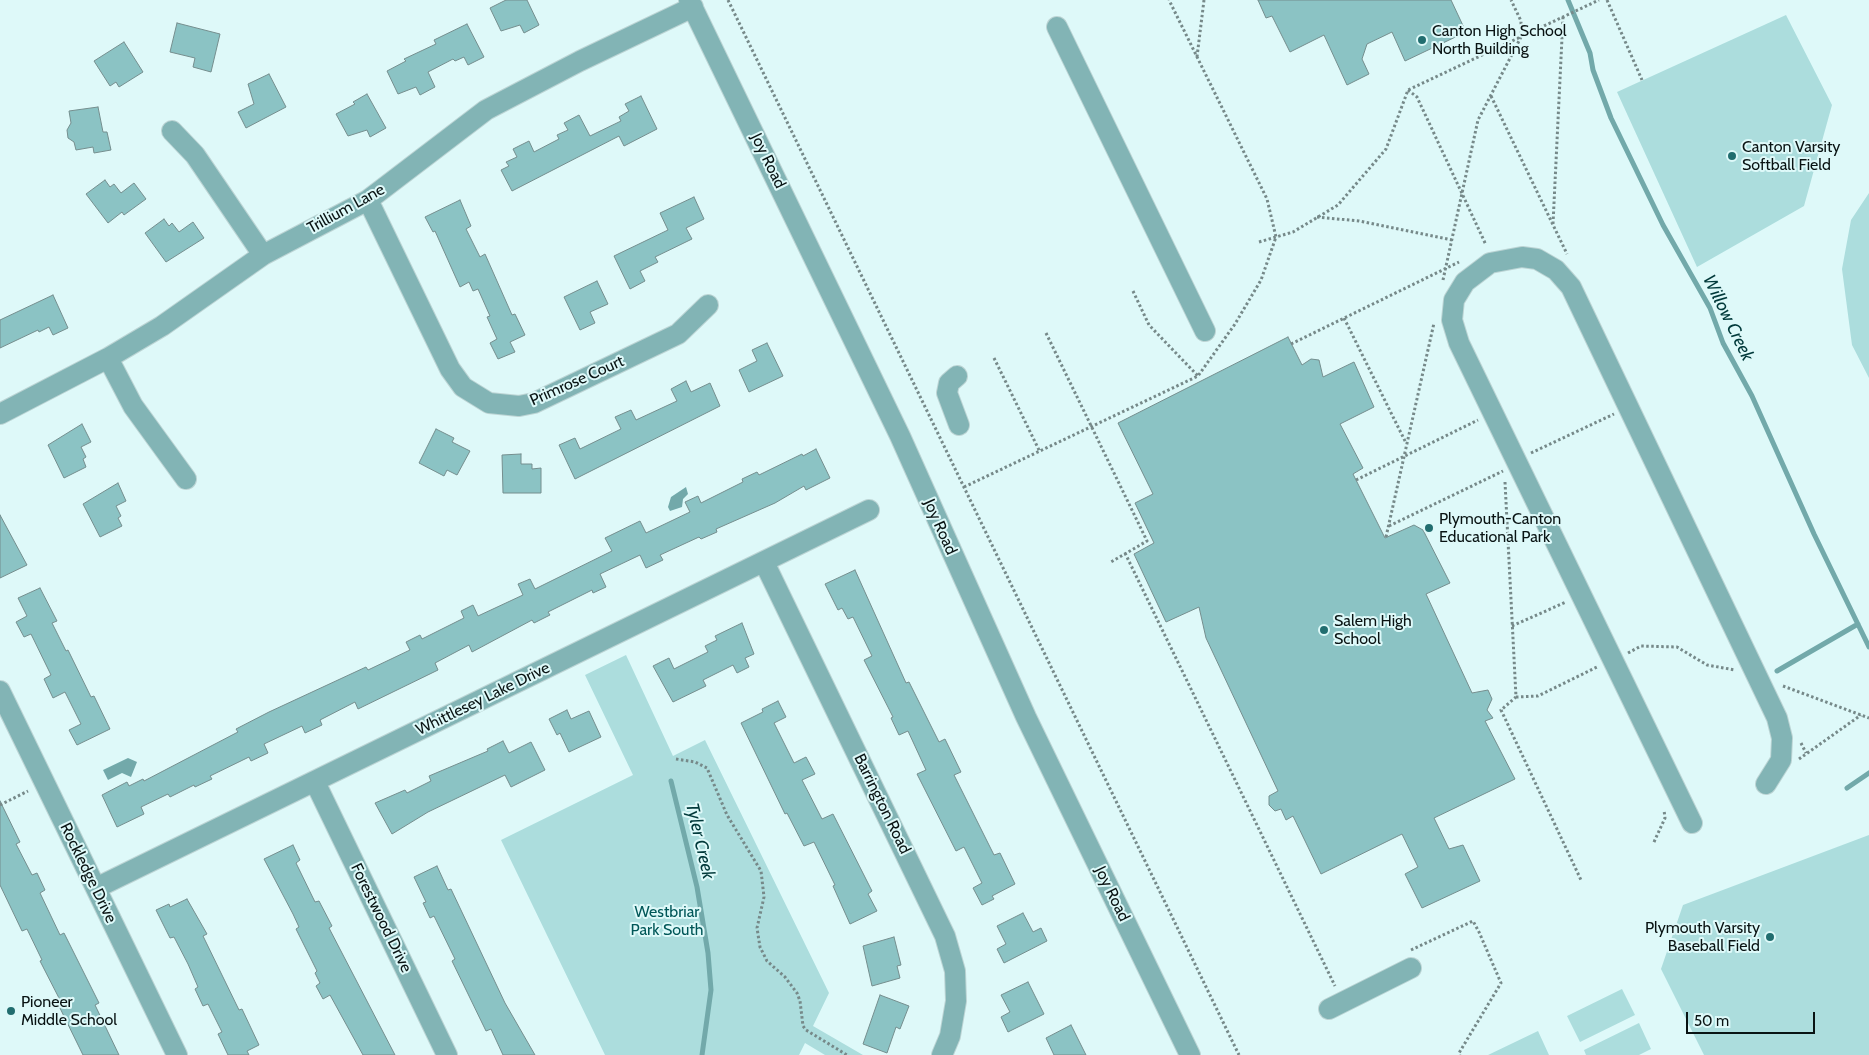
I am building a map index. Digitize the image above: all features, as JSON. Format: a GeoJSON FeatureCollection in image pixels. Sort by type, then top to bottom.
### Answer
{"type":"FeatureCollection","features":[{"type":"Feature","properties":{"kind":"street","name":"Trillium Lane"},"geometry":{"type":"LineString","coordinates":[[0,414],[108,358],[162,326],[263,255],[368,200],[396,181],[486,110],[691,4]]}},
{"type":"Feature","properties":{"kind":"street","name":"Joy Road"},"geometry":{"type":"LineString","coordinates":[[691,4],[896,427],[1026,717],[1190,1055]]}},
{"type":"Feature","properties":{"kind":"street"},"geometry":{"type":"LineString","coordinates":[[1057,27],[1205,331]]}},
{"type":"Feature","properties":{"kind":"street"},"geometry":{"type":"LineString","coordinates":[[172,131],[195,155],[263,255]]}},
{"type":"Feature","properties":{"kind":"street","name":"Primrose Court"},"geometry":{"type":"LineString","coordinates":[[368,200],[450,369],[463,387],[489,403],[519,406],[534,403],[678,334],[708,305]]}},
{"type":"Feature","properties":{"kind":"street"},"geometry":{"type":"LineString","coordinates":[[1692,822],[1459,343],[1452,320],[1454,300],[1466,282],[1490,263],[1522,257],[1537,259],[1556,270],[1572,287],[1780,728],[1781,760],[1766,784]]}},
{"type":"Feature","properties":{"kind":"street"},"geometry":{"type":"LineString","coordinates":[[108,358],[133,406],[186,479]]}},
{"type":"Feature","properties":{"kind":"street"},"geometry":{"type":"LineString","coordinates":[[957,376],[950,383],[947,393],[960,425]]}},
{"type":"Feature","properties":{"kind":"street","name":"Whittlesey Lake Drive"},"geometry":{"type":"LineString","coordinates":[[96,888],[870,510]]}},
{"type":"Feature","properties":{"kind":"street","name":"Barrington Road"},"geometry":{"type":"LineString","coordinates":[[764,562],[948,945],[955,971],[956,1001],[950,1036],[942,1055]]}},
{"type":"Feature","properties":{"kind":"street","name":"Rockledge Drive"},"geometry":{"type":"LineString","coordinates":[[0,690],[177,1055]]}},
{"type":"Feature","properties":{"kind":"street","name":"Forestwood Drive"},"geometry":{"type":"LineString","coordinates":[[315,782],[447,1055]]}},
{"type":"Feature","properties":{"kind":"street"},"geometry":{"type":"LineString","coordinates":[[1329,1009],[1407,961]]}},
{"type":"Feature","properties":{"kind":"path"},"geometry":{"type":"LineString","coordinates":[[728,0],[1239,1055]]}},
{"type":"Feature","properties":{"kind":"path"},"geometry":{"type":"LineString","coordinates":[[1197,58],[1204,0]]}},
{"type":"Feature","properties":{"kind":"path"},"geometry":{"type":"LineString","coordinates":[[1511,0],[1521,21],[1521,37]]}},
{"type":"Feature","properties":{"kind":"path"},"geometry":{"type":"LineString","coordinates":[[1259,242],[1293,232],[1338,205],[1386,149],[1408,90],[1599,0]]}},
{"type":"Feature","properties":{"kind":"path"},"geometry":{"type":"LineString","coordinates":[[1607,0],[1642,80]]}},
{"type":"Feature","properties":{"kind":"path"},"geometry":{"type":"LineString","coordinates":[[1553,225],[1564,16]]}},
{"type":"Feature","properties":{"kind":"path"},"geometry":{"type":"LineString","coordinates":[[1408,90],[1417,97],[1488,248]]}},
{"type":"Feature","properties":{"kind":"path"},"geometry":{"type":"LineString","coordinates":[[1317,217],[1359,221],[1452,240]]}},
{"type":"Feature","properties":{"kind":"path"},"geometry":{"type":"LineString","coordinates":[[1291,344],[1446,268]]}},
{"type":"Feature","properties":{"kind":"path"},"geometry":{"type":"LineString","coordinates":[[1133,291],[1149,325],[1198,376]]}},
{"type":"Feature","properties":{"kind":"path"},"geometry":{"type":"LineString","coordinates":[[1344,318],[1407,444]]}},
{"type":"Feature","properties":{"kind":"path"},"geometry":{"type":"LineString","coordinates":[[1046,333],[1147,541],[1111,562]]}},
{"type":"Feature","properties":{"kind":"path"},"geometry":{"type":"LineString","coordinates":[[994,358],[1040,452]]}},
{"type":"Feature","properties":{"kind":"path"},"geometry":{"type":"LineString","coordinates":[[1356,480],[1481,419]]}},
{"type":"Feature","properties":{"kind":"path"},"geometry":{"type":"LineString","coordinates":[[1504,470],[1516,697]]}},
{"type":"Feature","properties":{"kind":"path"},"geometry":{"type":"LineString","coordinates":[[1125,553],[1335,986],[1343,982]]}},
{"type":"Feature","properties":{"kind":"path"},"geometry":{"type":"LineString","coordinates":[[1512,626],[1569,601]]}},
{"type":"Feature","properties":{"kind":"path"},"geometry":{"type":"LineString","coordinates":[[1581,880],[1501,710],[1516,697],[1538,696],[1641,646],[1678,647],[1707,665],[1756,675],[1869,718]]}},
{"type":"Feature","properties":{"kind":"path"},"geometry":{"type":"LineString","coordinates":[[1781,760],[1798,759],[1861,715]]}},
{"type":"Feature","properties":{"kind":"path"},"geometry":{"type":"LineString","coordinates":[[676,759],[695,762],[706,768],[727,815],[761,872],[764,882],[764,897],[757,928],[760,947],[767,961],[797,993],[800,1000],[803,1026],[806,1030],[847,1055]]}},
{"type":"Feature","properties":{"kind":"path"},"geometry":{"type":"LineString","coordinates":[[0,805],[44,782]]}},
{"type":"Feature","properties":{"kind":"path"},"geometry":{"type":"LineString","coordinates":[[1407,961],[1473,921],[1501,983],[1459,1053],[1460,1055]]}},
{"type":"Feature","properties":{"kind":"green space","name":"Canton Varsity Softball Field"},"geometry":{"type":"Polygon","coordinates":[[[1786,15],[1832,105],[1804,206],[1697,267],[1617,92],[1786,15]]]}},
{"type":"Feature","properties":{"kind":"green space"},"geometry":{"type":"Polygon","coordinates":[[[1869,193],[1869,378],[1852,345],[1842,269],[1851,220],[1869,193]]]}},
{"type":"Feature","properties":{"kind":"green space","name":"Westbriar Park South"},"geometry":{"type":"Polygon","coordinates":[[[626,655],[673,756],[705,740],[829,993],[813,1026],[863,1055],[825,1055],[805,1043],[799,1055],[605,1055],[501,840],[633,775],[585,675],[626,655]]]}},
{"type":"Feature","properties":{"kind":"green space","name":"Plymouth Varsity Baseball Field"},"geometry":{"type":"Polygon","coordinates":[[[1869,835],[1869,1055],[1704,1055],[1661,969],[1683,905],[1869,835]]]}},
{"type":"Feature","properties":{"kind":"green space"},"geometry":{"type":"Polygon","coordinates":[[[1622,989],[1635,1015],[1580,1042],[1567,1016],[1622,989]]]}},
{"type":"Feature","properties":{"kind":"green space"},"geometry":{"type":"Polygon","coordinates":[[[1639,1023],[1651,1049],[1639,1055],[1586,1055],[1584,1050],[1639,1023]]]}},
{"type":"Feature","properties":{"kind":"green space"},"geometry":{"type":"Polygon","coordinates":[[[1538,1031],[1549,1055],[1488,1055],[1538,1031]]]}},
{"type":"Feature","properties":{"kind":"shaded area"},"geometry":{"type":"Polygon","coordinates":[[[686,487],[688,494],[683,499],[682,507],[670,511],[668,507],[671,497],[686,487]]]}},
{"type":"Feature","properties":{"kind":"shaded area"},"geometry":{"type":"Polygon","coordinates":[[[128,758],[137,762],[131,777],[122,773],[108,780],[103,770],[128,758]]]}},
{"type":"Feature","properties":{"kind":"building"},"geometry":{"type":"Polygon","coordinates":[[[506,0],[527,0],[539,25],[524,33],[520,25],[501,31],[490,8],[506,0]]]}},
{"type":"Feature","properties":{"kind":"building","name":"Canton High School North Building"},"geometry":{"type":"Polygon","coordinates":[[[1258,0],[1451,0],[1466,32],[1405,61],[1392,32],[1367,44],[1362,59],[1369,74],[1347,85],[1324,35],[1290,52],[1272,16],[1266,18],[1258,0]]]}},
{"type":"Feature","properties":{"kind":"building"},"geometry":{"type":"Polygon","coordinates":[[[177,23],[220,34],[211,72],[193,67],[195,58],[170,52],[177,23]]]}},
{"type":"Feature","properties":{"kind":"building"},"geometry":{"type":"Polygon","coordinates":[[[467,24],[484,57],[468,65],[464,57],[455,61],[453,59],[428,72],[435,87],[420,95],[416,87],[398,94],[387,71],[406,61],[404,59],[436,44],[434,40],[467,24]]]}},
{"type":"Feature","properties":{"kind":"building"},"geometry":{"type":"Polygon","coordinates":[[[124,42],[143,72],[119,87],[116,82],[110,86],[94,61],[124,42]]]}},
{"type":"Feature","properties":{"kind":"building"},"geometry":{"type":"Polygon","coordinates":[[[269,74],[286,107],[246,128],[238,112],[254,104],[248,84],[269,74]]]}},
{"type":"Feature","properties":{"kind":"building"},"geometry":{"type":"Polygon","coordinates":[[[367,94],[386,128],[370,137],[367,130],[348,136],[336,114],[355,104],[353,102],[367,94]]]}},
{"type":"Feature","properties":{"kind":"building"},"geometry":{"type":"Polygon","coordinates":[[[641,96],[657,129],[624,146],[619,136],[512,191],[501,170],[509,166],[506,162],[517,157],[513,149],[529,141],[534,152],[559,139],[557,135],[568,130],[564,123],[579,115],[590,136],[621,121],[619,117],[629,111],[625,104],[641,96]]]}},
{"type":"Feature","properties":{"kind":"building"},"geometry":{"type":"Polygon","coordinates":[[[98,107],[103,132],[107,132],[111,150],[94,153],[93,147],[76,150],[74,142],[68,138],[67,130],[71,123],[69,111],[98,107]]]}},
{"type":"Feature","properties":{"kind":"building"},"geometry":{"type":"Polygon","coordinates":[[[105,180],[110,187],[114,184],[121,193],[134,183],[146,199],[124,215],[122,212],[108,223],[86,194],[105,180]]]}},
{"type":"Feature","properties":{"kind":"building"},"geometry":{"type":"Polygon","coordinates":[[[694,197],[704,219],[686,228],[692,239],[655,257],[658,262],[640,271],[645,281],[630,289],[614,256],[668,230],[660,213],[694,197]]]}},
{"type":"Feature","properties":{"kind":"building"},"geometry":{"type":"Polygon","coordinates":[[[460,200],[471,226],[466,229],[480,257],[485,254],[512,315],[515,314],[525,335],[510,342],[515,352],[498,359],[490,343],[497,339],[487,317],[490,316],[478,289],[473,291],[469,282],[460,287],[435,231],[433,232],[425,217],[460,200]]]}},
{"type":"Feature","properties":{"kind":"building"},"geometry":{"type":"Polygon","coordinates":[[[164,219],[169,226],[172,223],[179,232],[193,222],[204,238],[166,262],[145,233],[164,219]]]}},
{"type":"Feature","properties":{"kind":"building"},"geometry":{"type":"Polygon","coordinates":[[[597,281],[608,304],[590,312],[595,323],[580,330],[564,297],[597,281]]]}},
{"type":"Feature","properties":{"kind":"building"},"geometry":{"type":"Polygon","coordinates":[[[53,295],[68,328],[53,335],[49,327],[39,332],[38,330],[0,348],[0,320],[53,295]]]}},
{"type":"Feature","properties":{"kind":"building","name":"Salem High School"},"geometry":{"type":"Polygon","coordinates":[[[1288,337],[1302,365],[1311,359],[1319,360],[1323,377],[1354,362],[1374,407],[1340,424],[1363,468],[1353,474],[1385,538],[1414,525],[1423,530],[1450,583],[1426,594],[1472,693],[1488,690],[1492,699],[1487,710],[1493,718],[1485,721],[1515,779],[1434,818],[1449,849],[1463,845],[1480,881],[1422,908],[1405,874],[1418,867],[1402,834],[1321,874],[1293,816],[1286,820],[1281,809],[1275,811],[1269,805],[1269,796],[1278,791],[1206,638],[1199,607],[1166,622],[1134,554],[1154,543],[1135,503],[1153,494],[1118,423],[1288,337]]]}},
{"type":"Feature","properties":{"kind":"building"},"geometry":{"type":"Polygon","coordinates":[[[767,343],[783,376],[749,392],[739,370],[757,361],[752,350],[767,343]]]}},
{"type":"Feature","properties":{"kind":"building"},"geometry":{"type":"Polygon","coordinates":[[[686,381],[691,392],[710,383],[720,406],[575,479],[559,445],[575,438],[580,449],[621,429],[615,417],[631,410],[636,420],[677,401],[671,389],[686,381]]]}},
{"type":"Feature","properties":{"kind":"building"},"geometry":{"type":"Polygon","coordinates":[[[82,424],[91,442],[81,447],[86,457],[83,459],[86,467],[64,478],[48,445],[82,424]]]}},
{"type":"Feature","properties":{"kind":"building"},"geometry":{"type":"Polygon","coordinates":[[[436,429],[454,438],[452,442],[470,451],[457,475],[447,470],[444,476],[419,463],[436,429]]]}},
{"type":"Feature","properties":{"kind":"building"},"geometry":{"type":"Polygon","coordinates":[[[816,449],[830,478],[806,490],[804,486],[775,503],[716,529],[717,532],[701,539],[699,537],[660,555],[663,560],[646,568],[640,555],[600,574],[606,587],[593,593],[592,590],[548,612],[550,615],[534,623],[532,620],[472,652],[469,645],[435,663],[438,670],[358,709],[355,702],[320,720],[322,725],[305,733],[302,726],[264,744],[268,753],[251,761],[249,757],[210,776],[212,779],[195,787],[194,785],[170,797],[168,794],[141,807],[144,814],[117,827],[102,795],[127,782],[129,786],[143,779],[144,781],[238,732],[236,729],[269,712],[366,667],[368,670],[410,650],[406,642],[420,635],[422,639],[464,618],[461,611],[473,605],[478,616],[523,595],[518,584],[530,579],[535,589],[612,551],[605,538],[640,521],[646,533],[690,512],[685,502],[698,496],[701,503],[743,482],[742,479],[757,472],[759,475],[816,449]]]}},
{"type":"Feature","properties":{"kind":"building"},"geometry":{"type":"Polygon","coordinates":[[[521,454],[521,464],[532,464],[532,469],[541,468],[541,493],[503,493],[502,455],[521,454]]]}},
{"type":"Feature","properties":{"kind":"building"},"geometry":{"type":"Polygon","coordinates":[[[118,483],[126,501],[116,506],[121,516],[118,518],[122,526],[100,537],[83,504],[118,483]]]}},
{"type":"Feature","properties":{"kind":"building"},"geometry":{"type":"Polygon","coordinates":[[[0,515],[27,565],[0,578],[0,515]]]}},
{"type":"Feature","properties":{"kind":"building"},"geometry":{"type":"Polygon","coordinates":[[[855,570],[906,683],[909,682],[939,742],[945,739],[961,772],[954,775],[994,855],[1000,853],[1015,884],[992,896],[994,899],[982,905],[973,888],[982,883],[964,847],[956,851],[917,774],[926,770],[908,731],[899,735],[891,718],[893,717],[864,660],[872,656],[853,617],[848,619],[842,608],[838,610],[825,584],[855,570]]]}},
{"type":"Feature","properties":{"kind":"building"},"geometry":{"type":"Polygon","coordinates":[[[40,588],[57,621],[52,623],[66,651],[68,650],[91,697],[94,696],[110,729],[77,745],[69,730],[81,724],[65,692],[53,698],[44,679],[51,675],[31,634],[24,637],[16,622],[27,616],[18,598],[40,588]]]}},
{"type":"Feature","properties":{"kind":"building"},"geometry":{"type":"Polygon","coordinates":[[[742,623],[754,654],[745,658],[749,667],[737,673],[733,665],[703,680],[706,686],[673,702],[653,666],[669,658],[674,669],[708,652],[705,646],[717,640],[715,636],[742,623]]]}},
{"type":"Feature","properties":{"kind":"building"},"geometry":{"type":"Polygon","coordinates":[[[778,701],[786,717],[774,723],[794,763],[806,757],[815,774],[802,780],[822,819],[833,814],[872,891],[868,894],[877,911],[850,924],[833,886],[835,885],[814,842],[804,846],[787,813],[785,814],[741,723],[763,712],[762,709],[778,701]]]}},
{"type":"Feature","properties":{"kind":"building"},"geometry":{"type":"Polygon","coordinates":[[[567,710],[571,719],[589,711],[601,737],[569,752],[560,733],[557,735],[549,719],[567,710]]]}},
{"type":"Feature","properties":{"kind":"building"},"geometry":{"type":"Polygon","coordinates":[[[503,741],[509,753],[531,742],[545,770],[511,787],[505,775],[428,812],[392,834],[375,803],[405,790],[407,793],[431,781],[429,776],[488,751],[487,749],[503,741]]]}},
{"type":"Feature","properties":{"kind":"building"},"geometry":{"type":"Polygon","coordinates":[[[0,801],[20,842],[16,844],[32,875],[37,873],[45,890],[40,893],[60,935],[64,933],[99,1003],[95,1005],[119,1055],[83,1055],[57,1002],[60,1000],[40,961],[42,960],[27,929],[22,931],[0,885],[0,801]]]}},
{"type":"Feature","properties":{"kind":"building"},"geometry":{"type":"Polygon","coordinates":[[[293,845],[300,860],[296,863],[315,902],[319,901],[332,926],[329,928],[395,1055],[363,1055],[330,995],[323,999],[316,986],[320,983],[315,973],[317,971],[296,929],[299,927],[264,859],[293,845]]]}},
{"type":"Feature","properties":{"kind":"building"},"geometry":{"type":"Polygon","coordinates":[[[437,866],[448,890],[451,889],[505,1003],[535,1055],[503,1055],[491,1029],[486,1031],[452,961],[455,959],[434,916],[430,918],[423,903],[426,902],[414,877],[437,866]]]}},
{"type":"Feature","properties":{"kind":"building"},"geometry":{"type":"Polygon","coordinates":[[[187,899],[207,934],[203,936],[239,1010],[242,1009],[259,1045],[247,1051],[249,1055],[228,1055],[218,1034],[222,1032],[208,1004],[203,1006],[195,989],[198,987],[188,964],[174,937],[170,938],[156,910],[169,904],[170,907],[187,899]]]}},
{"type":"Feature","properties":{"kind":"building"},"geometry":{"type":"Polygon","coordinates":[[[1023,913],[1033,932],[1041,928],[1047,941],[1004,963],[997,949],[1006,944],[997,926],[1023,913]]]}},
{"type":"Feature","properties":{"kind":"building"},"geometry":{"type":"Polygon","coordinates":[[[894,937],[901,965],[897,966],[900,978],[872,986],[863,946],[894,937]]]}},
{"type":"Feature","properties":{"kind":"building"},"geometry":{"type":"Polygon","coordinates":[[[1028,982],[1044,1014],[1008,1032],[1001,1017],[1010,1012],[1001,995],[1028,982]]]}},
{"type":"Feature","properties":{"kind":"building"},"geometry":{"type":"Polygon","coordinates":[[[880,995],[909,1006],[900,1029],[896,1027],[887,1053],[863,1044],[880,995]]]}},
{"type":"Feature","properties":{"kind":"building"},"geometry":{"type":"Polygon","coordinates":[[[1071,1025],[1086,1055],[1054,1055],[1046,1038],[1071,1025]]]}},
{"type":"Feature","properties":{"kind":"waterway","name":"Willow Creek"},"geometry":{"type":"LineString","coordinates":[[1568,0],[1590,53],[1593,70],[1611,118],[1663,225],[1710,308],[1723,343],[1752,396],[1814,534],[1869,647]]}},
{"type":"Feature","properties":{"kind":"waterway"},"geometry":{"type":"LineString","coordinates":[[1777,671],[1858,624]]}},
{"type":"Feature","properties":{"kind":"waterway"},"geometry":{"type":"LineString","coordinates":[[1847,788],[1869,773]]}},
{"type":"Feature","properties":{"kind":"waterway","name":"Tyler Creek"},"geometry":{"type":"LineString","coordinates":[[671,781],[697,887],[708,953],[711,990],[702,1055]]}},
{"type":"Feature","properties":{"kind":"place","name":"Canton High School North Building"},"geometry":{"type":"Point","coordinates":[1422,40]}},
{"type":"Feature","properties":{"kind":"place","name":"Canton Varsity Softball Field"},"geometry":{"type":"Point","coordinates":[1732,156]}},
{"type":"Feature","properties":{"kind":"place","name":"Plymouth-Canton Educational Park"},"geometry":{"type":"Point","coordinates":[1429,528]}},
{"type":"Feature","properties":{"kind":"place","name":"Salem High School"},"geometry":{"type":"Point","coordinates":[1324,630]}},
{"type":"Feature","properties":{"kind":"place","name":"Plymouth Varsity Baseball Field"},"geometry":{"type":"Point","coordinates":[1770,937]}},
{"type":"Feature","properties":{"kind":"place","name":"Pioneer Middle School"},"geometry":{"type":"Point","coordinates":[11,1011]}}]}
